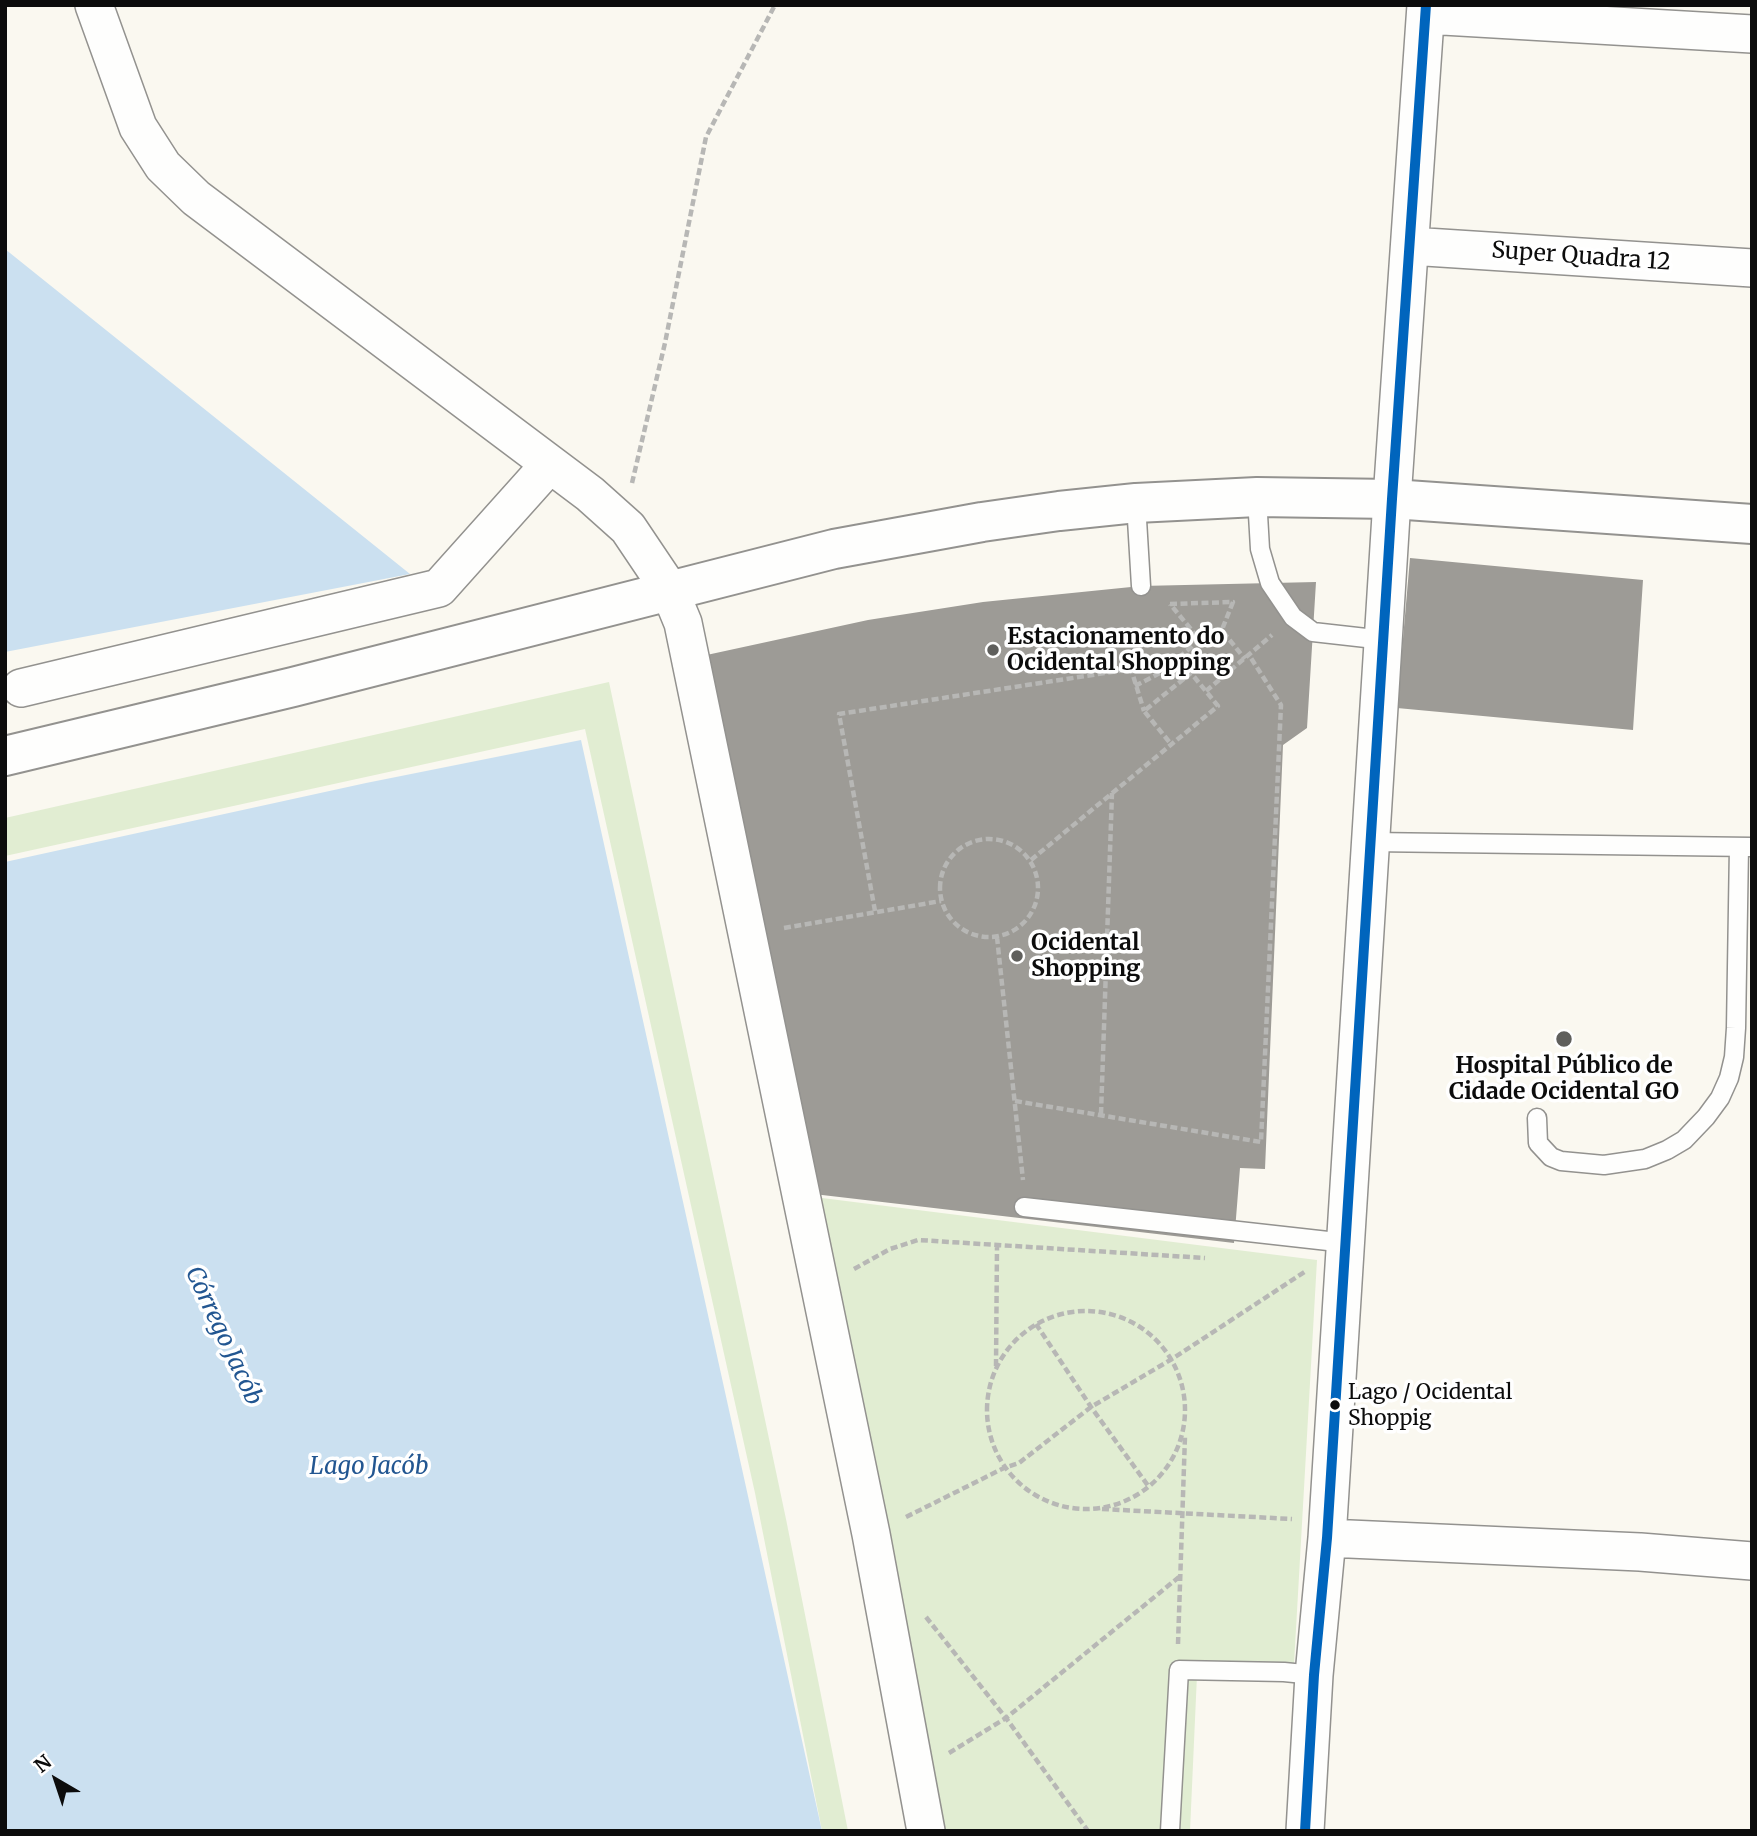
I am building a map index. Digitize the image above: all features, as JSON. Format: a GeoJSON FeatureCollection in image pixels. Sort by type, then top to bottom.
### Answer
{"type":"FeatureCollection","features":[{"type":"Feature","properties":{"kind":"street"},"geometry":{"type":"LineString","coordinates":[[94,5],[138,127],[163,166],[196,198],[590,494],[628,528],[669,589],[683,623],[871,1534],[926,1831]]}},
{"type":"Feature","properties":{"kind":"street"},"geometry":{"type":"LineString","coordinates":[[1305,1831],[1426,10],[1752,34]]}},
{"type":"Feature","properties":{"kind":"street","name":"Super Quadra 12"},"geometry":{"type":"LineString","coordinates":[[1410,246],[1752,268]]}},
{"type":"Feature","properties":{"kind":"street"},"geometry":{"type":"LineString","coordinates":[[21,688],[439,588],[550,464]]}},
{"type":"Feature","properties":{"kind":"street"},"geometry":{"type":"LineString","coordinates":[[19,753],[293,687],[834,549],[1059,510],[1257,497],[1392,499],[1752,524]]}},
{"type":"Feature","properties":{"kind":"street"},"geometry":{"type":"LineString","coordinates":[[1327,1529],[1752,1561]]}},
{"type":"Feature","properties":{"kind":"lane"},"geometry":{"type":"LineString","coordinates":[[1257,497],[1263,560],[1270,583],[1293,617],[1313,632],[1384,640]]}},
{"type":"Feature","properties":{"kind":"lane"},"geometry":{"type":"LineString","coordinates":[[1136,503],[1141,586]]}},
{"type":"Feature","properties":{"kind":"lane"},"geometry":{"type":"LineString","coordinates":[[1371,842],[1745,847],[1734,1057],[1730,1079],[1713,1107],[1684,1140],[1667,1150],[1644,1159],[1604,1165],[1560,1161],[1551,1157],[1538,1143],[1537,1118]]}},
{"type":"Feature","properties":{"kind":"lane"},"geometry":{"type":"LineString","coordinates":[[1024,1207],[1346,1243]]}},
{"type":"Feature","properties":{"kind":"lane"},"geometry":{"type":"LineString","coordinates":[[1170,1831],[1178,1670],[1314,1675]]}},
{"type":"Feature","properties":{"kind":"path"},"geometry":{"type":"LineString","coordinates":[[628,528],[633,472],[665,343],[706,137],[775,5]]}},
{"type":"Feature","properties":{"kind":"path"},"geometry":{"type":"LineString","coordinates":[[1135,686],[1160,673],[1200,640],[1170,604],[1233,602],[1223,627],[1224,633],[1245,659]]}},
{"type":"Feature","properties":{"kind":"path"},"geometry":{"type":"LineString","coordinates":[[1015,1101],[1261,1142],[1281,705],[1249,655],[1206,691]]}},
{"type":"Feature","properties":{"kind":"path"},"geometry":{"type":"LineString","coordinates":[[875,911],[839,714],[1131,668],[1144,711],[1171,744]]}},
{"type":"Feature","properties":{"kind":"path"},"geometry":{"type":"LineString","coordinates":[[1031,860],[1218,706],[1191,673],[1144,711]]}},
{"type":"Feature","properties":{"kind":"path"},"geometry":{"type":"LineString","coordinates":[[1101,1114],[1112,793]]}},
{"type":"Feature","properties":{"kind":"path"},"geometry":{"type":"LineString","coordinates":[[980,839],[996,839],[1013,844],[1031,860],[1039,883],[1038,899],[1031,914],[1020,926],[998,937],[974,935],[959,927],[948,916],[941,901],[943,869],[952,855],[965,845],[980,839]]}},
{"type":"Feature","properties":{"kind":"path"},"geometry":{"type":"LineString","coordinates":[[781,929],[941,901]]}},
{"type":"Feature","properties":{"kind":"path"},"geometry":{"type":"LineString","coordinates":[[998,937],[1022,1177]]}},
{"type":"Feature","properties":{"kind":"path"},"geometry":{"type":"LineString","coordinates":[[820,1288],[905,1242],[918,1240],[1207,1258]]}},
{"type":"Feature","properties":{"kind":"path"},"geometry":{"type":"LineString","coordinates":[[996,1367],[997,1246]]}},
{"type":"Feature","properties":{"kind":"path"},"geometry":{"type":"LineString","coordinates":[[871,1534],[1019,1463],[1091,1407],[1172,1359],[1306,1271]]}},
{"type":"Feature","properties":{"kind":"path"},"geometry":{"type":"LineString","coordinates":[[1178,1670],[1179,1577],[1181,1513],[1186,1410],[1183,1384],[1172,1359],[1157,1339],[1136,1323],[1112,1313],[1086,1310],[1060,1314],[1036,1324],[1012,1343],[996,1367],[988,1392],[986,1418],[992,1444],[1004,1468],[1035,1496],[1055,1505],[1076,1509],[1181,1513],[1327,1529]]}},
{"type":"Feature","properties":{"kind":"path"},"geometry":{"type":"LineString","coordinates":[[1036,1324],[1149,1487]]}},
{"type":"Feature","properties":{"kind":"path"},"geometry":{"type":"LineString","coordinates":[[1097,1509],[1125,1502],[1149,1487],[1168,1465],[1182,1439],[1186,1410]]}},
{"type":"Feature","properties":{"kind":"path"},"geometry":{"type":"LineString","coordinates":[[916,1774],[1006,1718],[1179,1577]]}},
{"type":"Feature","properties":{"kind":"path"},"geometry":{"type":"LineString","coordinates":[[923,1613],[1006,1718],[1088,1831]]}},
{"type":"Feature","properties":{"kind":"green space"},"geometry":{"type":"Polygon","coordinates":[[[609,682],[786,1519],[848,1831],[822,1831],[755,1493],[585,729],[5,856],[5,818],[609,682]]]}},
{"type":"Feature","properties":{"kind":"green space"},"geometry":{"type":"Polygon","coordinates":[[[806,1196],[1317,1260],[1294,1664],[1197,1675],[1190,1831],[939,1831],[806,1196]]]}},
{"type":"Feature","properties":{"kind":"water"},"geometry":{"type":"Polygon","coordinates":[[[5,249],[410,574],[5,652],[5,249]]]}},
{"type":"Feature","properties":{"kind":"water","name":"Lago Jacób"},"geometry":{"type":"Polygon","coordinates":[[[581,740],[822,1831],[5,1831],[5,862],[366,783],[581,740]]]}},
{"type":"Feature","properties":{"kind":"building"},"geometry":{"type":"Polygon","coordinates":[[[1410,558],[1643,580],[1633,730],[1397,708],[1410,558]]]}},
{"type":"Feature","properties":{"kind":"building","name":"Ocidental Shopping"},"geometry":{"type":"Polygon","coordinates":[[[1316,582],[1307,728],[1283,745],[1265,1169],[1240,1168],[1234,1243],[805,1193],[702,656],[868,620],[983,602],[1141,586],[1316,582]]]}},
{"type":"Feature","properties":{"kind":"transit line"},"geometry":{"type":"LineString","coordinates":[[1305,1831],[1314,1675],[1327,1538],[1426,5]]}},
{"type":"Feature","properties":{"kind":"place","name":"Estacionamento do Ocidental Shopping"},"geometry":{"type":"Point","coordinates":[993,650]}},
{"type":"Feature","properties":{"kind":"place","name":"Ocidental Shopping"},"geometry":{"type":"Point","coordinates":[1017,956]}},
{"type":"Feature","properties":{"kind":"place","name":"Hospital Público de Cidade Ocidental GO"},"geometry":{"type":"Point","coordinates":[1564,1039]}},
{"type":"Feature","properties":{"kind":"place","name":"Lago / Ocidental Shoppig"},"geometry":{"type":"Point","coordinates":[1335,1405]}},
{"type":"Feature","properties":{"kind":"water label","name":"Córrego Jacób"},"geometry":{"type":"Point","coordinates":[223,1336]}}]}
